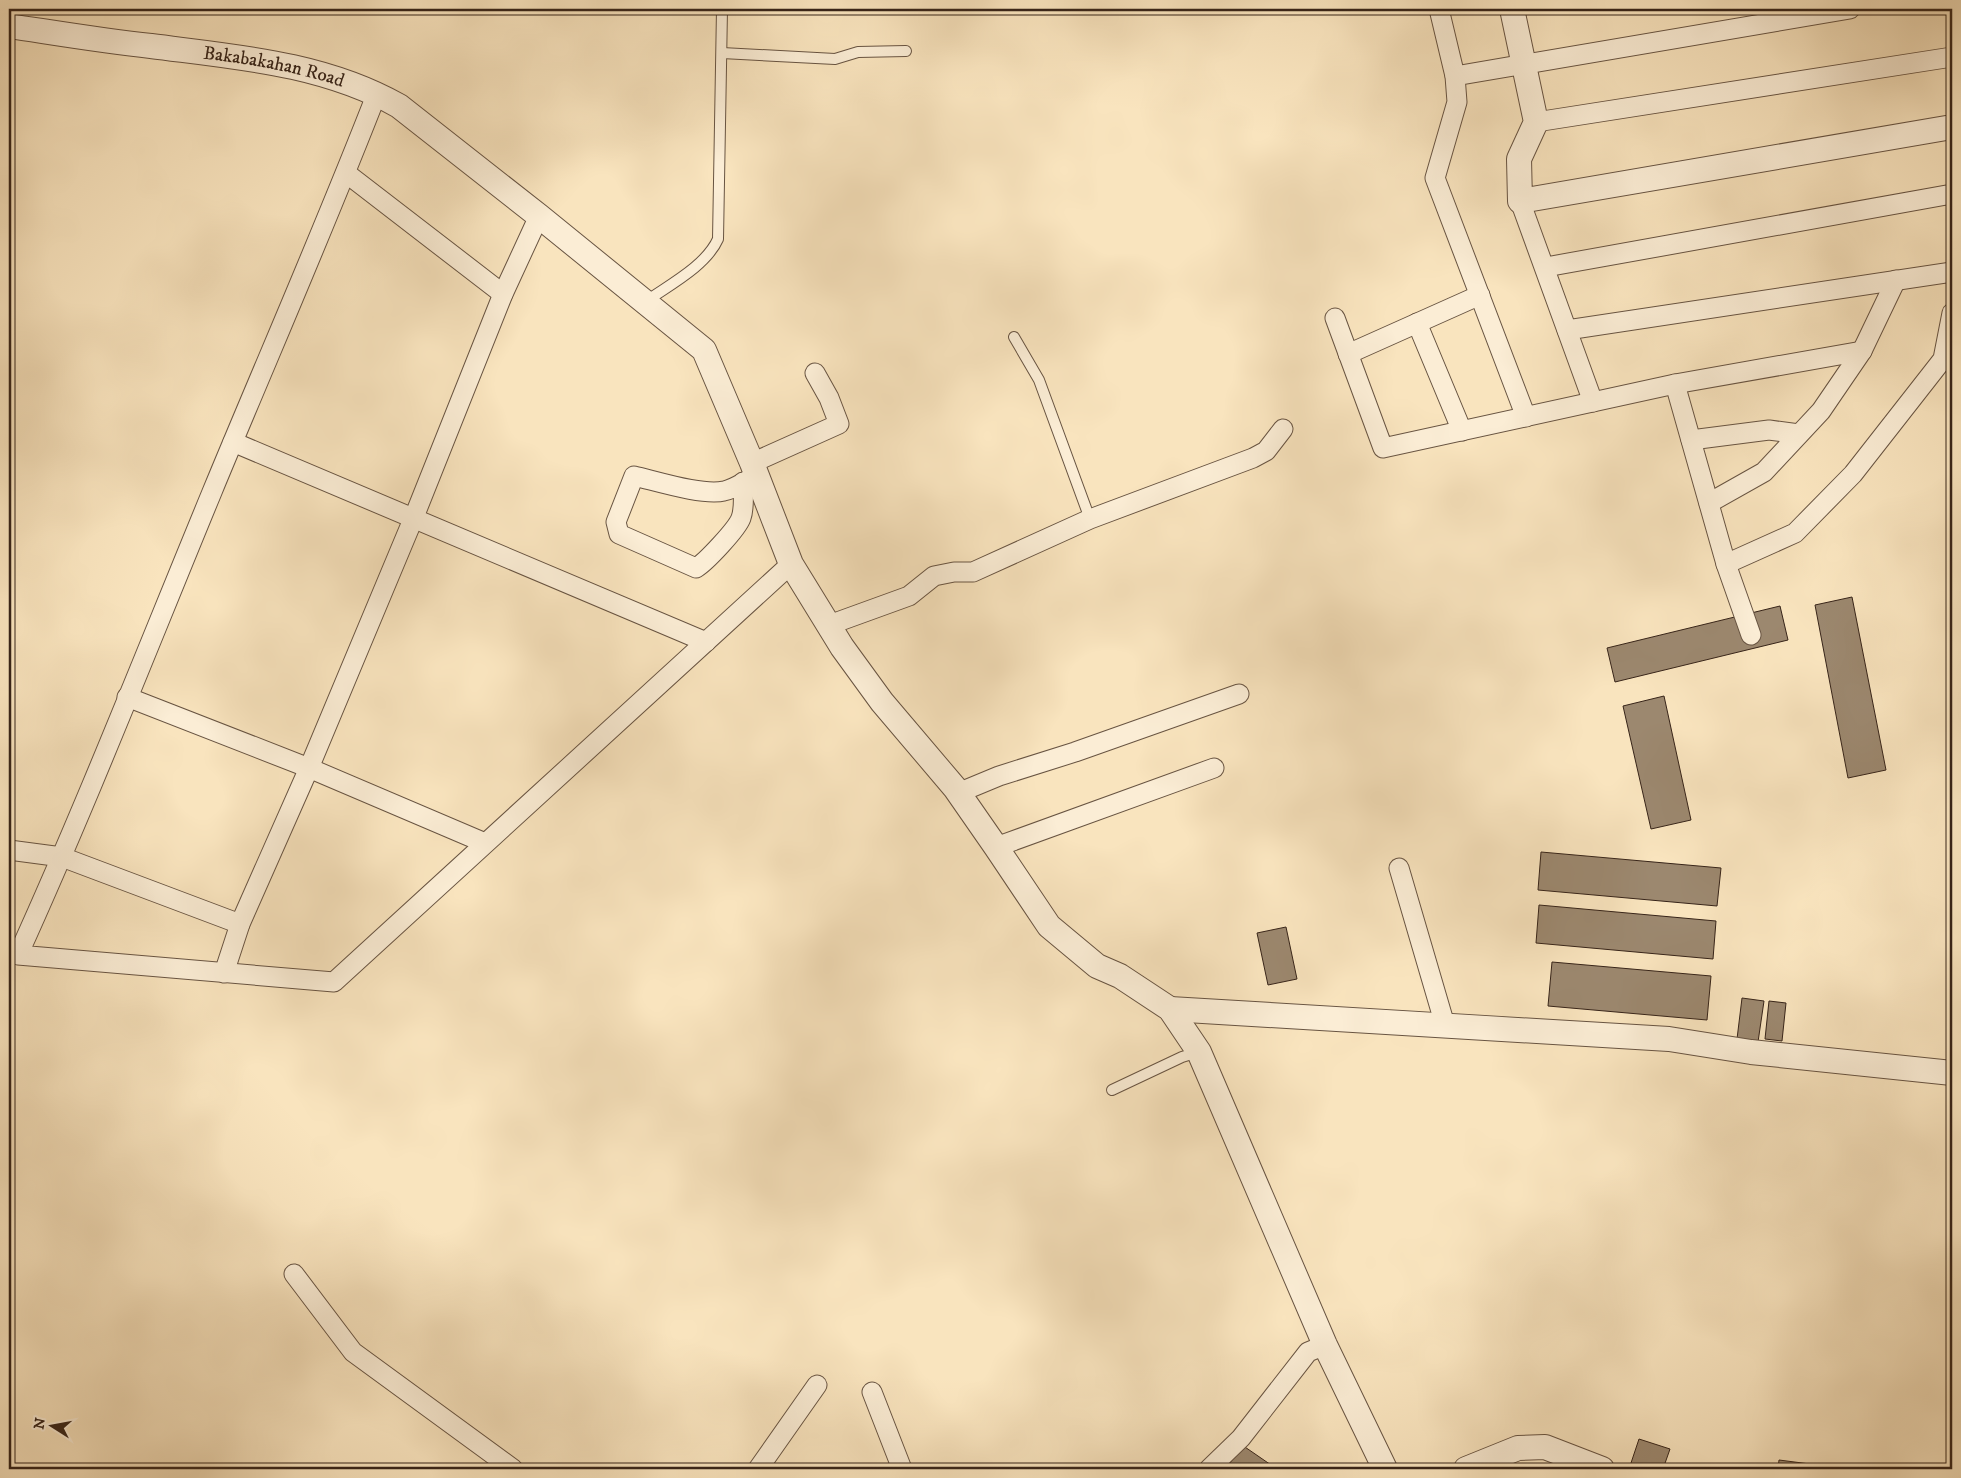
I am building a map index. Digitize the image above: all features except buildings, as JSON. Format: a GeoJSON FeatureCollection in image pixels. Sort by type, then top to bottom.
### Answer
{"type":"FeatureCollection","features":[{"type":"Feature","properties":{"kind":"street"},"geometry":{"type":"LineString","coordinates":[[1439,9],[1455,76],[1457,102],[1435,178],[1526,417]]}},
{"type":"Feature","properties":{"kind":"street"},"geometry":{"type":"LineString","coordinates":[[1512,9],[1536,122],[1519,159],[1520,201],[1546,267],[1593,402]]}},
{"type":"Feature","properties":{"kind":"street"},"geometry":{"type":"LineString","coordinates":[[1455,76],[1850,9]]}},
{"type":"Feature","properties":{"kind":"street","name":"Bakabakahan Road"},"geometry":{"type":"LineString","coordinates":[[9,26],[114,42],[288,64],[336,77],[377,93],[399,106],[539,216],[704,350],[750,474],[791,564],[842,647],[882,702],[958,793],[1049,926],[1097,966],[1120,976],[1170,1010]]}},
{"type":"Feature","properties":{"kind":"street"},"geometry":{"type":"LineString","coordinates":[[1536,122],[1952,57]]}},
{"type":"Feature","properties":{"kind":"street"},"geometry":{"type":"LineString","coordinates":[[377,93],[346,174],[62,857],[18,955],[334,982],[791,564]]}},
{"type":"Feature","properties":{"kind":"street"},"geometry":{"type":"LineString","coordinates":[[1520,201],[1952,127]]}},
{"type":"Feature","properties":{"kind":"street"},"geometry":{"type":"LineString","coordinates":[[346,174],[503,294]]}},
{"type":"Feature","properties":{"kind":"street"},"geometry":{"type":"LineString","coordinates":[[1546,267],[1952,194]]}},
{"type":"Feature","properties":{"kind":"street"},"geometry":{"type":"LineString","coordinates":[[224,972],[240,924],[309,768],[414,517],[503,294],[539,216]]}},
{"type":"Feature","properties":{"kind":"street"},"geometry":{"type":"LineString","coordinates":[[1568,330],[1952,272]]}},
{"type":"Feature","properties":{"kind":"street"},"geometry":{"type":"LineString","coordinates":[[1709,503],[1764,472],[1821,411],[1862,351],[1896,280]]}},
{"type":"Feature","properties":{"kind":"street"},"geometry":{"type":"LineString","coordinates":[[1348,354],[1480,295]]}},
{"type":"Feature","properties":{"kind":"street"},"geometry":{"type":"LineString","coordinates":[[1726,564],[1795,533],[1853,474],[1943,359],[1952,313]]}},
{"type":"Feature","properties":{"kind":"street"},"geometry":{"type":"LineString","coordinates":[[1335,318],[1383,448],[1675,384],[1862,351]]}},
{"type":"Feature","properties":{"kind":"street"},"geometry":{"type":"LineString","coordinates":[[1417,323],[1462,431]]}},
{"type":"Feature","properties":{"kind":"street"},"geometry":{"type":"LineString","coordinates":[[750,474],[740,521],[704,563],[696,568],[619,534],[616,522],[634,476],[700,490],[723,491],[750,474],[839,424],[814,372]]}},
{"type":"Feature","properties":{"kind":"street"},"geometry":{"type":"LineString","coordinates":[[1675,384],[1726,564],[1751,635]]}},
{"type":"Feature","properties":{"kind":"street"},"geometry":{"type":"LineString","coordinates":[[829,625],[909,596],[934,576],[954,572],[973,572],[1090,519],[1253,458],[1266,450],[1283,429]]}},
{"type":"Feature","properties":{"kind":"street"},"geometry":{"type":"LineString","coordinates":[[1691,440],[1769,430],[1800,434]]}},
{"type":"Feature","properties":{"kind":"street"},"geometry":{"type":"LineString","coordinates":[[233,442],[706,642]]}},
{"type":"Feature","properties":{"kind":"street"},"geometry":{"type":"LineString","coordinates":[[958,793],[999,776],[1075,752],[1239,694]]}},
{"type":"Feature","properties":{"kind":"street"},"geometry":{"type":"LineString","coordinates":[[127,697],[309,768],[485,843]]}},
{"type":"Feature","properties":{"kind":"street"},"geometry":{"type":"LineString","coordinates":[[996,847],[1214,768]]}},
{"type":"Feature","properties":{"kind":"street"},"geometry":{"type":"LineString","coordinates":[[9,850],[62,857],[240,924]]}},
{"type":"Feature","properties":{"kind":"street"},"geometry":{"type":"LineString","coordinates":[[1399,868],[1445,1025]]}},
{"type":"Feature","properties":{"kind":"street"},"geometry":{"type":"LineString","coordinates":[[1170,1010],[1669,1039],[1751,1052],[1952,1073]]}},
{"type":"Feature","properties":{"kind":"street"},"geometry":{"type":"LineString","coordinates":[[1170,1010],[1199,1052],[1325,1345],[1385,1469]]}},
{"type":"Feature","properties":{"kind":"street"},"geometry":{"type":"LineString","coordinates":[[294,1274],[353,1352],[512,1469]]}},
{"type":"Feature","properties":{"kind":"street"},"geometry":{"type":"LineString","coordinates":[[1209,1469],[1241,1438],[1308,1352],[1325,1345]]}},
{"type":"Feature","properties":{"kind":"street"},"geometry":{"type":"LineString","coordinates":[[758,1469],[817,1384]]}},
{"type":"Feature","properties":{"kind":"street"},"geometry":{"type":"LineString","coordinates":[[872,1392],[902,1469]]}},
{"type":"Feature","properties":{"kind":"street"},"geometry":{"type":"LineString","coordinates":[[1466,1469],[1518,1448],[1544,1447],[1602,1469]]}},
{"type":"Feature","properties":{"kind":"lane"},"geometry":{"type":"LineString","coordinates":[[645,303],[701,262],[713,250],[718,239],[722,9]]}},
{"type":"Feature","properties":{"kind":"lane"},"geometry":{"type":"LineString","coordinates":[[722,53],[835,59],[858,52],[906,51]]}},
{"type":"Feature","properties":{"kind":"lane"},"geometry":{"type":"LineString","coordinates":[[1014,337],[1039,380],[1090,519]]}},
{"type":"Feature","properties":{"kind":"lane"},"geometry":{"type":"LineString","coordinates":[[1112,1090],[1182,1057],[1199,1052]]}}]}
